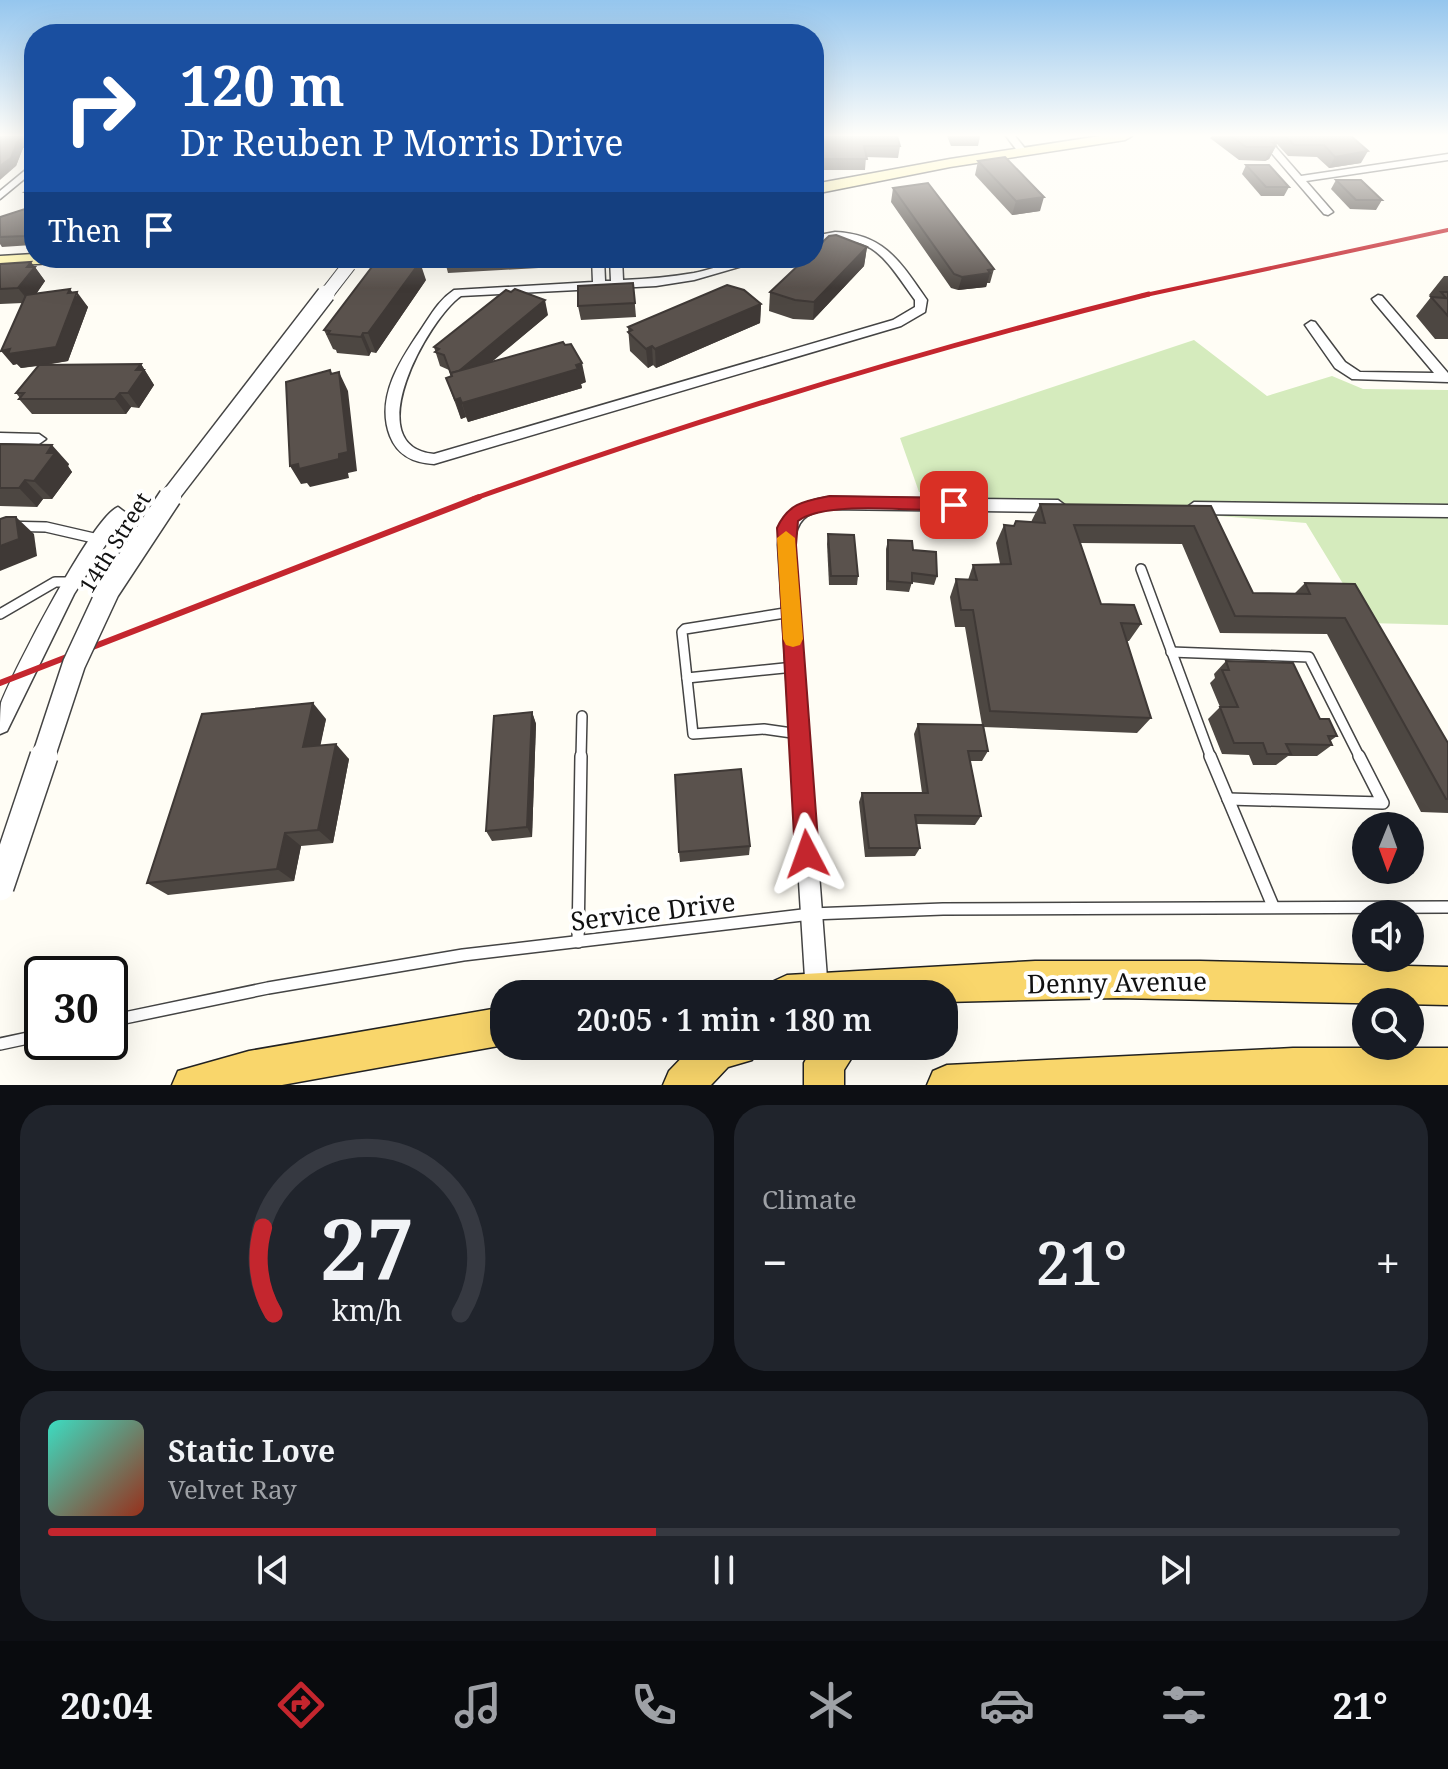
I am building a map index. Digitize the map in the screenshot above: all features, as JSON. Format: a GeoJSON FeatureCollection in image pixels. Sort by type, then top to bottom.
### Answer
{"type":"FeatureCollection","features":[{"type":"Feature","properties":{"kind":"main road"},"geometry":{"type":"LineString","coordinates":[[0,261],[24,260]]}},
{"type":"Feature","properties":{"kind":"main road","name":"Denny Avenue"},"geometry":{"type":"LineString","coordinates":[[958,988],[1152,980],[1448,986]]}},
{"type":"Feature","properties":{"kind":"main road"},"geometry":{"type":"LineString","coordinates":[[192,1085],[249,1071],[490,1028]]}},
{"type":"Feature","properties":{"kind":"main road"},"geometry":{"type":"LineString","coordinates":[[683,1085],[707,1060]]}},
{"type":"Feature","properties":{"kind":"main road"},"geometry":{"type":"LineString","coordinates":[[824,1085],[827,1060]]}},
{"type":"Feature","properties":{"kind":"main road"},"geometry":{"type":"LineString","coordinates":[[947,1085],[1293,1068],[1448,1068]]}},
{"type":"Feature","properties":{"kind":"street"},"geometry":{"type":"LineString","coordinates":[[1306,187],[1328,212]]}},
{"type":"Feature","properties":{"kind":"street"},"geometry":{"type":"LineString","coordinates":[[725,268],[656,282],[458,293],[446,301],[402,372],[392,404],[392,428],[405,451],[418,458],[434,459],[897,323],[921,309],[921,300],[882,247],[868,240],[824,237]]}},
{"type":"Feature","properties":{"kind":"street","name":"14th Street"},"geometry":{"type":"LineString","coordinates":[[0,887],[74,664],[108,591],[176,488],[347,268]]}},
{"type":"Feature","properties":{"kind":"street"},"geometry":{"type":"LineString","coordinates":[[598,268],[599,284]]}},
{"type":"Feature","properties":{"kind":"street"},"geometry":{"type":"LineString","coordinates":[[616,268],[617,282]]}},
{"type":"Feature","properties":{"kind":"street"},"geometry":{"type":"LineString","coordinates":[[1378,299],[1447,378]]}},
{"type":"Feature","properties":{"kind":"street"},"geometry":{"type":"LineString","coordinates":[[1311,325],[1340,365],[1357,376],[1447,378]]}},
{"type":"Feature","properties":{"kind":"street"},"geometry":{"type":"LineString","coordinates":[[0,438],[39,439]]}},
{"type":"Feature","properties":{"kind":"street"},"geometry":{"type":"LineString","coordinates":[[807,980],[811,914],[786,528],[797,512],[830,503],[1070,506]]}},
{"type":"Feature","properties":{"kind":"street"},"geometry":{"type":"LineString","coordinates":[[1182,508],[1448,511]]}},
{"type":"Feature","properties":{"kind":"street"},"geometry":{"type":"LineString","coordinates":[[0,725],[72,582],[118,513]]}},
{"type":"Feature","properties":{"kind":"lane"},"geometry":{"type":"LineString","coordinates":[[0,526],[46,527],[98,539]]}},
{"type":"Feature","properties":{"kind":"lane"},"geometry":{"type":"LineString","coordinates":[[1141,569],[1228,799],[1273,906]]}},
{"type":"Feature","properties":{"kind":"lane"},"geometry":{"type":"LineString","coordinates":[[0,614],[26,596],[55,582],[72,582]]}},
{"type":"Feature","properties":{"kind":"lane"},"geometry":{"type":"LineString","coordinates":[[791,612],[685,629],[682,632],[695,736],[764,729],[799,734]]}},
{"type":"Feature","properties":{"kind":"lane"},"geometry":{"type":"LineString","coordinates":[[1171,652],[1309,657],[1383,803],[1228,799]]}},
{"type":"Feature","properties":{"kind":"lane"},"geometry":{"type":"LineString","coordinates":[[687,678],[795,667]]}},
{"type":"Feature","properties":{"kind":"lane"},"geometry":{"type":"LineString","coordinates":[[578,942],[582,716]]}},
{"type":"Feature","properties":{"kind":"lane","name":"Service Drive"},"geometry":{"type":"LineString","coordinates":[[128,1017],[283,985],[463,955],[811,914],[943,909],[1448,907]]}},
{"type":"Feature","properties":{"kind":"lane"},"geometry":{"type":"LineString","coordinates":[[0,1044],[24,1039]]}},
{"type":"Feature","properties":{"kind":"green space"},"geometry":{"type":"Polygon","coordinates":[[[1194,340],[1267,396],[1332,376],[1363,389],[1448,390],[1448,625],[1367,623],[1306,523],[919,492],[900,438],[1194,340]]]}},
{"type":"Feature","properties":{"kind":"building"},"geometry":{"type":"Polygon","coordinates":[[[931,187],[994,269],[988,270],[990,273],[962,277],[954,274],[893,188],[931,187]]]}},
{"type":"Feature","properties":{"kind":"building"},"geometry":{"type":"Polygon","coordinates":[[[1002,187],[1034,187],[1044,197],[1016,201],[1002,187]]]}},
{"type":"Feature","properties":{"kind":"building"},"geometry":{"type":"Polygon","coordinates":[[[1343,187],[1368,187],[1382,200],[1356,200],[1343,187]]]}},
{"type":"Feature","properties":{"kind":"building"},"geometry":{"type":"Polygon","coordinates":[[[24,209],[24,236],[0,237],[0,217],[24,209]]]}},
{"type":"Feature","properties":{"kind":"building"},"geometry":{"type":"Polygon","coordinates":[[[836,235],[867,247],[814,302],[770,292],[795,268],[824,268],[824,241],[836,235]]]}},
{"type":"Feature","properties":{"kind":"building"},"geometry":{"type":"Polygon","coordinates":[[[24,262],[24,268],[34,268],[18,288],[0,289],[0,264],[24,262]]]}},
{"type":"Feature","properties":{"kind":"building"},"geometry":{"type":"Polygon","coordinates":[[[371,268],[416,268],[368,333],[363,333],[361,337],[328,334],[330,331],[324,330],[371,268]]]}},
{"type":"Feature","properties":{"kind":"building"},"geometry":{"type":"Polygon","coordinates":[[[633,283],[635,303],[578,306],[578,286],[633,283]]]}},
{"type":"Feature","properties":{"kind":"building"},"geometry":{"type":"Polygon","coordinates":[[[727,285],[744,290],[761,304],[655,349],[652,346],[646,349],[628,332],[632,330],[628,327],[727,285]]]}},
{"type":"Feature","properties":{"kind":"building"},"geometry":{"type":"Polygon","coordinates":[[[70,289],[68,293],[77,292],[56,347],[8,354],[10,349],[1,351],[26,295],[70,289]]]}},
{"type":"Feature","properties":{"kind":"building"},"geometry":{"type":"Polygon","coordinates":[[[515,289],[545,300],[459,371],[451,373],[452,377],[444,355],[435,352],[439,349],[434,347],[506,290],[511,292],[515,289]]]}},
{"type":"Feature","properties":{"kind":"building"},"geometry":{"type":"Polygon","coordinates":[[[1441,292],[1448,292],[1448,316],[1431,297],[1446,298],[1441,292]]]}},
{"type":"Feature","properties":{"kind":"building"},"geometry":{"type":"Polygon","coordinates":[[[563,342],[565,345],[571,344],[582,363],[576,365],[578,369],[462,403],[460,398],[455,400],[446,378],[452,376],[451,373],[563,342]]]}},
{"type":"Feature","properties":{"kind":"building"},"geometry":{"type":"Polygon","coordinates":[[[141,364],[136,370],[144,370],[128,393],[120,393],[115,399],[19,399],[24,393],[16,393],[39,365],[141,364]]]}},
{"type":"Feature","properties":{"kind":"building"},"geometry":{"type":"Polygon","coordinates":[[[330,370],[331,374],[339,372],[348,452],[339,454],[339,459],[299,469],[298,464],[290,466],[286,382],[330,370]]]}},
{"type":"Feature","properties":{"kind":"building"},"geometry":{"type":"Polygon","coordinates":[[[0,444],[52,445],[47,453],[55,453],[34,481],[25,480],[19,488],[0,488],[0,444]]]}},
{"type":"Feature","properties":{"kind":"building"},"geometry":{"type":"Polygon","coordinates":[[[1040,504],[1211,506],[1253,593],[1310,594],[1305,583],[1355,584],[1448,743],[1448,799],[1345,618],[1235,616],[1194,526],[1074,525],[1101,604],[1134,605],[1141,624],[1121,623],[1151,718],[990,711],[973,610],[961,610],[956,579],[977,580],[973,565],[1011,564],[1004,525],[1014,526],[1016,521],[1045,523],[1040,504]]]}},
{"type":"Feature","properties":{"kind":"building"},"geometry":{"type":"Polygon","coordinates":[[[16,517],[19,539],[0,546],[0,519],[16,517]]]}},
{"type":"Feature","properties":{"kind":"building"},"geometry":{"type":"Polygon","coordinates":[[[828,534],[854,535],[858,576],[831,576],[828,534]]]}},
{"type":"Feature","properties":{"kind":"building"},"geometry":{"type":"Polygon","coordinates":[[[888,540],[912,541],[913,550],[936,552],[937,576],[912,573],[912,583],[888,581],[888,540]]]}},
{"type":"Feature","properties":{"kind":"building"},"geometry":{"type":"Polygon","coordinates":[[[1226,661],[1293,663],[1320,719],[1329,719],[1337,736],[1328,736],[1332,745],[1286,744],[1291,754],[1267,754],[1263,743],[1234,743],[1220,707],[1238,707],[1222,670],[1229,670],[1226,661]]]}},
{"type":"Feature","properties":{"kind":"building"},"geometry":{"type":"Polygon","coordinates":[[[313,703],[303,747],[336,744],[318,830],[285,833],[277,869],[147,883],[202,714],[313,703]]]}},
{"type":"Feature","properties":{"kind":"building"},"geometry":{"type":"Polygon","coordinates":[[[532,712],[527,827],[486,831],[494,716],[532,712]]]}},
{"type":"Feature","properties":{"kind":"building"},"geometry":{"type":"Polygon","coordinates":[[[918,724],[983,725],[988,751],[968,751],[981,816],[915,815],[920,848],[869,848],[862,793],[928,793],[918,724]]]}},
{"type":"Feature","properties":{"kind":"building"},"geometry":{"type":"Polygon","coordinates":[[[741,769],[750,846],[679,852],[675,775],[741,769]]]}},
{"type":"Feature","properties":{"kind":"railway"},"geometry":{"type":"LineString","coordinates":[[1143,296],[1448,230]]}},
{"type":"Feature","properties":{"kind":"railway"},"geometry":{"type":"LineString","coordinates":[[1143,296],[1149,294]]}},
{"type":"Feature","properties":{"kind":"railway"},"geometry":{"type":"LineString","coordinates":[[473,499],[808,388],[1143,296]]}},
{"type":"Feature","properties":{"kind":"railway"},"geometry":{"type":"LineString","coordinates":[[0,683],[479,497]]}},
{"type":"Feature","properties":{"kind":"slow traffic"},"geometry":{"type":"LineString","coordinates":[[786,538],[793,639]]}},
{"type":"Feature","properties":{"kind":"route"},"geometry":{"type":"LineString","coordinates":[[807,854],[786,528],[797,512],[817,504],[954,505]]}}]}
